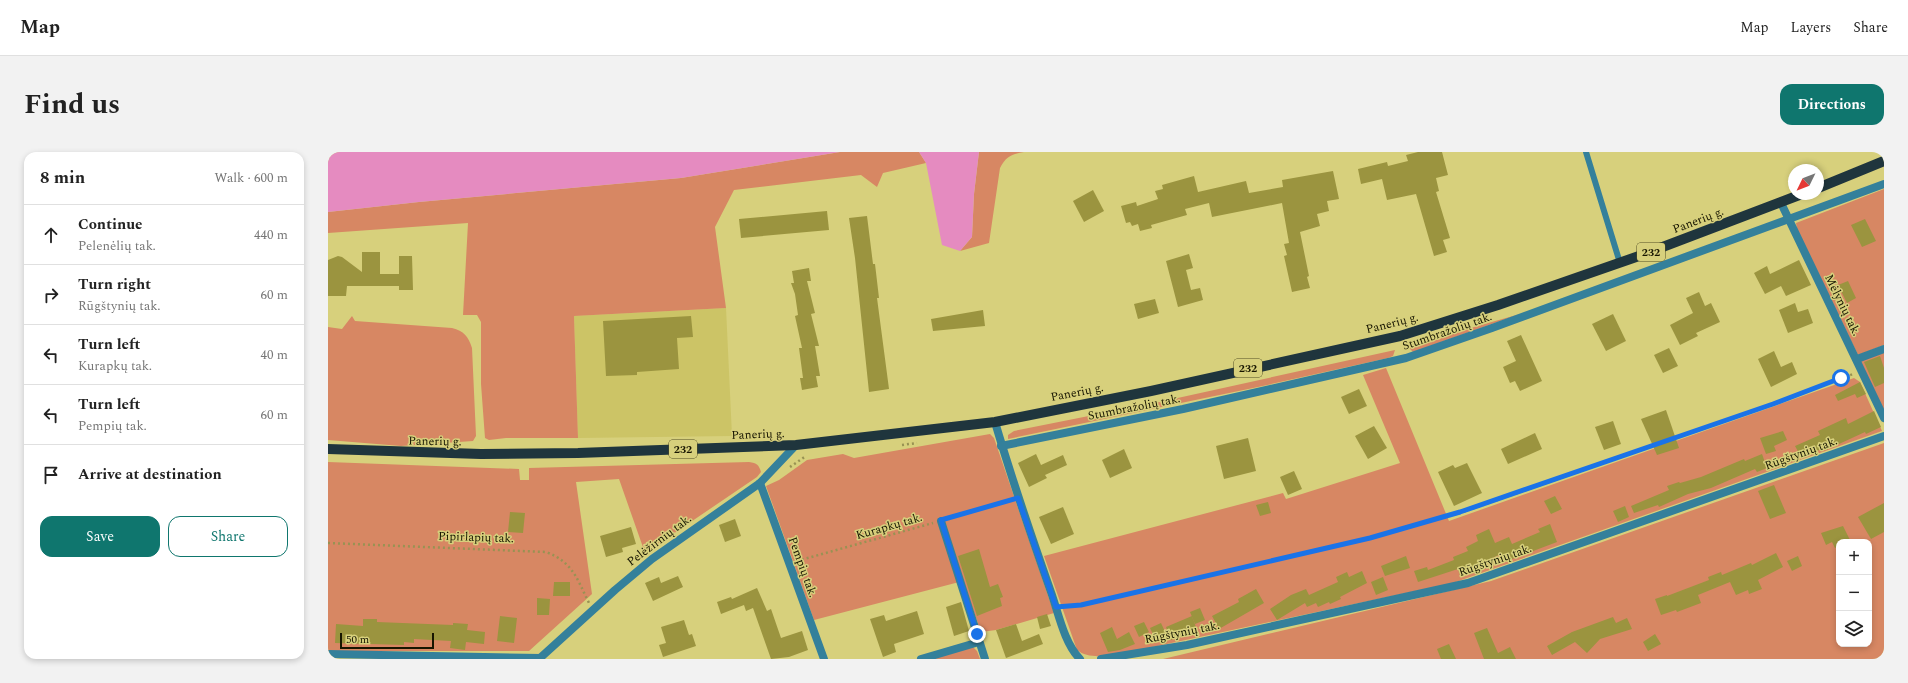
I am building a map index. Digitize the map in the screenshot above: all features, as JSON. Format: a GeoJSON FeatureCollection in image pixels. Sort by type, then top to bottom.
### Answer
{"type":"FeatureCollection","features":[{"type":"Feature","properties":{"kind":"main road"},"geometry":{"type":"LineString","coordinates":[[1824,186],[1884,161]]}},
{"type":"Feature","properties":{"kind":"main road","name":"Panerių g."},"geometry":{"type":"LineString","coordinates":[[328,449],[475,454],[578,453],[796,445],[995,422],[1150,391],[1400,336],[1498,305],[1620,263],[1788,200]]}},
{"type":"Feature","properties":{"kind":"street","name":"Stumbražolių tak."},"geometry":{"type":"LineString","coordinates":[[1001,446],[1183,409],[1406,358],[1789,220],[1884,184]]}},
{"type":"Feature","properties":{"kind":"street","name":"Mėlynių tak."},"geometry":{"type":"LineString","coordinates":[[1781,203],[1884,418]]}},
{"type":"Feature","properties":{"kind":"street"},"geometry":{"type":"LineString","coordinates":[[1857,359],[1884,349]]}},
{"type":"Feature","properties":{"kind":"street"},"geometry":{"type":"LineString","coordinates":[[995,422],[1001,446],[1018,498],[1056,607],[1069,642],[1075,654],[1080,659]]}},
{"type":"Feature","properties":{"kind":"street","name":"Rūgštynių tak."},"geometry":{"type":"LineString","coordinates":[[1101,659],[1187,645],[1468,584],[1884,436]]}},
{"type":"Feature","properties":{"kind":"street","name":"Pelėžirnių tak."},"geometry":{"type":"LineString","coordinates":[[540,658],[627,579],[680,538],[760,483],[796,445]]}},
{"type":"Feature","properties":{"kind":"street","name":"Pempių tak."},"geometry":{"type":"LineString","coordinates":[[760,483],[788,564],[824,659]]}},
{"type":"Feature","properties":{"kind":"street"},"geometry":{"type":"LineString","coordinates":[[941,520],[985,659]]}},
{"type":"Feature","properties":{"kind":"street"},"geometry":{"type":"LineString","coordinates":[[921,659],[979,642]]}},
{"type":"Feature","properties":{"kind":"street"},"geometry":{"type":"LineString","coordinates":[[328,654],[540,658]]}},
{"type":"Feature","properties":{"kind":"lane"},"geometry":{"type":"LineString","coordinates":[[1586,152],[1620,263]]}},
{"type":"Feature","properties":{"kind":"path"},"geometry":{"type":"LineString","coordinates":[[1056,607],[1081,605],[1362,540],[1460,512],[1773,404],[1862,370]]}},
{"type":"Feature","properties":{"kind":"path"},"geometry":{"type":"LineString","coordinates":[[898,446],[920,443]]}},
{"type":"Feature","properties":{"kind":"path"},"geometry":{"type":"LineString","coordinates":[[788,469],[805,456],[812,455]]}},
{"type":"Feature","properties":{"kind":"path","name":"Kurapkų tak."},"geometry":{"type":"LineString","coordinates":[[788,564],[1018,498]]}},
{"type":"Feature","properties":{"kind":"path","name":"Pipirlapių tak."},"geometry":{"type":"LineString","coordinates":[[328,543],[546,552],[559,557],[571,567],[592,610]]}},
{"type":"Feature","properties":{"kind":"shaded area"},"geometry":{"type":"Polygon","coordinates":[[[328,152],[840,152],[681,178],[419,202],[328,212],[328,152]]]}},
{"type":"Feature","properties":{"kind":"shaded area"},"geometry":{"type":"Polygon","coordinates":[[[840,152],[919,152],[926,163],[883,173],[877,187],[861,175],[734,190],[715,227],[726,308],[574,316],[578,438],[506,438],[489,440],[485,438],[481,384],[481,322],[477,315],[463,315],[468,223],[328,233],[328,212],[419,202],[681,178],[840,152]]]}},
{"type":"Feature","properties":{"kind":"shaded area"},"geometry":{"type":"Polygon","coordinates":[[[919,152],[979,152],[974,194],[972,237],[960,251],[942,245],[926,163],[919,152]]]}},
{"type":"Feature","properties":{"kind":"shaded area"},"geometry":{"type":"Polygon","coordinates":[[[979,152],[1024,152],[1010,156],[1000,168],[989,243],[960,251],[972,237],[974,194],[979,152]]]}},
{"type":"Feature","properties":{"kind":"shaded area"},"geometry":{"type":"Polygon","coordinates":[[[1884,189],[1884,345],[1858,355],[1797,229],[1796,223],[1884,189]]]}},
{"type":"Feature","properties":{"kind":"shaded area"},"geometry":{"type":"Polygon","coordinates":[[[726,308],[732,436],[578,438],[574,316],[726,308]]]}},
{"type":"Feature","properties":{"kind":"shaded area"},"geometry":{"type":"Polygon","coordinates":[[[1520,314],[1413,352],[1407,346],[1520,314]]]}},
{"type":"Feature","properties":{"kind":"shaded area"},"geometry":{"type":"Polygon","coordinates":[[[352,316],[355,321],[452,328],[465,335],[472,348],[476,436],[473,441],[401,446],[328,440],[328,327],[342,329],[352,316]]]}},
{"type":"Feature","properties":{"kind":"shaded area"},"geometry":{"type":"Polygon","coordinates":[[[1395,350],[1393,356],[1388,358],[1258,387],[1008,439],[1008,435],[1014,431],[1164,401],[1395,350]]]}},
{"type":"Feature","properties":{"kind":"shaded area"},"geometry":{"type":"Polygon","coordinates":[[[1884,352],[1884,410],[1860,361],[1884,352]]]}},
{"type":"Feature","properties":{"kind":"shaded area"},"geometry":{"type":"Polygon","coordinates":[[[1386,368],[1449,521],[1854,378],[1860,382],[1882,431],[1453,583],[1120,654],[1091,656],[1077,650],[1044,556],[1283,493],[1286,499],[1400,463],[1363,375],[1386,368]]]}},
{"type":"Feature","properties":{"kind":"shaded area"},"geometry":{"type":"Polygon","coordinates":[[[990,434],[994,438],[1054,613],[996,630],[981,632],[963,581],[814,620],[766,486],[779,480],[807,460],[843,454],[854,458],[990,434]]]}},
{"type":"Feature","properties":{"kind":"shaded area"},"geometry":{"type":"Polygon","coordinates":[[[1884,443],[1884,659],[1163,659],[1491,581],[1884,443]]]}},
{"type":"Feature","properties":{"kind":"shaded area"},"geometry":{"type":"Polygon","coordinates":[[[328,462],[519,469],[520,480],[529,480],[529,468],[749,462],[757,465],[761,472],[757,477],[645,553],[619,479],[576,482],[592,594],[529,651],[328,651],[328,462]]]}},
{"type":"Feature","properties":{"kind":"shaded area"},"geometry":{"type":"Polygon","coordinates":[[[973,647],[977,651],[980,659],[931,659],[973,647]]]}},
{"type":"Feature","properties":{"kind":"building"},"geometry":{"type":"Polygon","coordinates":[[[1418,152],[1442,152],[1448,175],[1436,178],[1439,191],[1436,192],[1450,238],[1443,240],[1447,252],[1434,256],[1416,194],[1387,200],[1382,179],[1361,184],[1358,169],[1387,162],[1388,166],[1408,161],[1406,155],[1418,152]]]}},
{"type":"Feature","properties":{"kind":"building"},"geometry":{"type":"Polygon","coordinates":[[[1333,171],[1339,199],[1327,201],[1329,211],[1317,214],[1320,226],[1300,232],[1310,288],[1292,292],[1284,256],[1287,255],[1284,244],[1289,243],[1282,203],[1212,217],[1209,203],[1185,209],[1187,215],[1151,225],[1152,228],[1140,231],[1138,224],[1132,226],[1130,222],[1126,223],[1121,206],[1136,202],[1137,206],[1158,199],[1155,191],[1163,189],[1162,185],[1194,176],[1198,192],[1246,181],[1249,193],[1283,187],[1282,180],[1333,171]]]}},
{"type":"Feature","properties":{"kind":"building"},"geometry":{"type":"Polygon","coordinates":[[[1093,190],[1104,211],[1084,222],[1073,201],[1093,190]]]}},
{"type":"Feature","properties":{"kind":"building"},"geometry":{"type":"Polygon","coordinates":[[[827,211],[829,230],[741,238],[739,219],[827,211]]]}},
{"type":"Feature","properties":{"kind":"building"},"geometry":{"type":"Polygon","coordinates":[[[867,216],[873,264],[875,264],[879,298],[877,298],[889,389],[869,392],[855,258],[849,218],[867,216]]]}},
{"type":"Feature","properties":{"kind":"building"},"geometry":{"type":"Polygon","coordinates":[[[1865,219],[1876,241],[1862,247],[1851,225],[1865,219]]]}},
{"type":"Feature","properties":{"kind":"building"},"geometry":{"type":"Polygon","coordinates":[[[362,252],[380,252],[380,274],[399,274],[399,256],[412,256],[413,290],[399,290],[399,286],[347,286],[346,296],[328,296],[328,260],[338,256],[342,257],[362,272],[362,252]]]}},
{"type":"Feature","properties":{"kind":"building"},"geometry":{"type":"Polygon","coordinates":[[[1189,254],[1193,268],[1186,270],[1191,290],[1200,288],[1203,300],[1178,307],[1166,261],[1189,254]]]}},
{"type":"Feature","properties":{"kind":"building"},"geometry":{"type":"Polygon","coordinates":[[[1799,260],[1811,285],[1786,296],[1781,286],[1765,294],[1754,273],[1767,266],[1770,274],[1799,260]]]}},
{"type":"Feature","properties":{"kind":"building"},"geometry":{"type":"Polygon","coordinates":[[[809,268],[811,281],[807,281],[815,313],[811,314],[819,346],[815,346],[820,376],[816,376],[818,387],[802,390],[800,378],[803,378],[799,348],[802,348],[795,316],[798,315],[795,294],[791,283],[794,283],[792,271],[809,268]]]}},
{"type":"Feature","properties":{"kind":"building"},"geometry":{"type":"Polygon","coordinates":[[[1848,281],[1856,298],[1847,303],[1838,285],[1848,281]]]}},
{"type":"Feature","properties":{"kind":"building"},"geometry":{"type":"Polygon","coordinates":[[[1699,292],[1705,306],[1711,303],[1720,322],[1696,333],[1698,336],[1680,345],[1670,325],[1693,313],[1686,298],[1699,292]]]}},
{"type":"Feature","properties":{"kind":"building"},"geometry":{"type":"Polygon","coordinates":[[[1155,299],[1159,313],[1138,319],[1134,304],[1155,299]]]}},
{"type":"Feature","properties":{"kind":"building"},"geometry":{"type":"Polygon","coordinates":[[[1795,303],[1798,312],[1808,309],[1813,323],[1788,333],[1779,310],[1795,303]]]}},
{"type":"Feature","properties":{"kind":"building"},"geometry":{"type":"Polygon","coordinates":[[[983,310],[985,326],[933,331],[931,319],[983,310]]]}},
{"type":"Feature","properties":{"kind":"building"},"geometry":{"type":"Polygon","coordinates":[[[1613,314],[1626,341],[1606,351],[1592,324],[1613,314]]]}},
{"type":"Feature","properties":{"kind":"building"},"geometry":{"type":"Polygon","coordinates":[[[691,316],[693,337],[677,338],[679,369],[637,372],[637,375],[606,376],[603,321],[691,316]]]}},
{"type":"Feature","properties":{"kind":"building"},"geometry":{"type":"Polygon","coordinates":[[[1521,335],[1542,381],[1520,391],[1515,381],[1510,383],[1503,367],[1516,361],[1507,341],[1521,335]]]}},
{"type":"Feature","properties":{"kind":"building"},"geometry":{"type":"Polygon","coordinates":[[[1669,348],[1678,366],[1663,373],[1654,355],[1669,348]]]}},
{"type":"Feature","properties":{"kind":"building"},"geometry":{"type":"Polygon","coordinates":[[[1774,351],[1781,367],[1792,362],[1797,374],[1771,387],[1758,359],[1774,351]]]}},
{"type":"Feature","properties":{"kind":"building"},"geometry":{"type":"Polygon","coordinates":[[[1880,356],[1884,368],[1884,383],[1875,387],[1864,362],[1880,356]]]}},
{"type":"Feature","properties":{"kind":"building"},"geometry":{"type":"Polygon","coordinates":[[[1860,382],[1866,394],[1857,398],[1855,394],[1838,401],[1835,395],[1860,382]]]}},
{"type":"Feature","properties":{"kind":"building"},"geometry":{"type":"Polygon","coordinates":[[[1359,389],[1367,406],[1349,414],[1341,397],[1359,389]]]}},
{"type":"Feature","properties":{"kind":"building"},"geometry":{"type":"Polygon","coordinates":[[[1666,410],[1679,448],[1657,455],[1641,419],[1666,410]]]}},
{"type":"Feature","properties":{"kind":"building"},"geometry":{"type":"Polygon","coordinates":[[[1874,411],[1881,427],[1866,434],[1865,432],[1826,450],[1825,447],[1811,454],[1810,451],[1800,455],[1795,446],[1820,435],[1818,431],[1846,418],[1848,424],[1874,411]]]}},
{"type":"Feature","properties":{"kind":"building"},"geometry":{"type":"Polygon","coordinates":[[[1613,421],[1621,444],[1604,450],[1595,427],[1613,421]]]}},
{"type":"Feature","properties":{"kind":"building"},"geometry":{"type":"Polygon","coordinates":[[[1374,426],[1387,448],[1368,459],[1355,436],[1374,426]]]}},
{"type":"Feature","properties":{"kind":"building"},"geometry":{"type":"Polygon","coordinates":[[[1783,431],[1787,440],[1774,446],[1776,451],[1766,454],[1760,438],[1783,431]]]}},
{"type":"Feature","properties":{"kind":"building"},"geometry":{"type":"Polygon","coordinates":[[[1535,433],[1542,449],[1508,464],[1501,449],[1535,433]]]}},
{"type":"Feature","properties":{"kind":"building"},"geometry":{"type":"Polygon","coordinates":[[[1248,438],[1256,471],[1224,479],[1216,446],[1248,438]]]}},
{"type":"Feature","properties":{"kind":"building"},"geometry":{"type":"Polygon","coordinates":[[[1124,449],[1132,468],[1110,478],[1102,460],[1124,449]]]}},
{"type":"Feature","properties":{"kind":"building"},"geometry":{"type":"Polygon","coordinates":[[[1036,454],[1041,465],[1063,455],[1067,465],[1045,475],[1047,478],[1029,487],[1018,463],[1036,454]]]}},
{"type":"Feature","properties":{"kind":"building"},"geometry":{"type":"Polygon","coordinates":[[[1762,454],[1767,468],[1757,472],[1755,469],[1711,488],[1688,494],[1659,507],[1658,505],[1634,513],[1631,506],[1669,490],[1667,486],[1701,477],[1744,459],[1745,461],[1762,454]]]}},
{"type":"Feature","properties":{"kind":"building"},"geometry":{"type":"Polygon","coordinates":[[[1467,463],[1482,493],[1454,506],[1438,472],[1453,465],[1455,468],[1467,463]]]}},
{"type":"Feature","properties":{"kind":"building"},"geometry":{"type":"Polygon","coordinates":[[[1294,471],[1302,489],[1288,495],[1280,477],[1294,471]]]}},
{"type":"Feature","properties":{"kind":"building"},"geometry":{"type":"Polygon","coordinates":[[[1774,485],[1786,513],[1770,519],[1758,491],[1774,485]]]}},
{"type":"Feature","properties":{"kind":"building"},"geometry":{"type":"Polygon","coordinates":[[[1555,496],[1562,509],[1551,514],[1544,501],[1555,496]]]}},
{"type":"Feature","properties":{"kind":"building"},"geometry":{"type":"Polygon","coordinates":[[[1268,502],[1271,513],[1260,516],[1256,505],[1268,502]]]}},
{"type":"Feature","properties":{"kind":"building"},"geometry":{"type":"Polygon","coordinates":[[[1884,503],[1884,532],[1871,539],[1858,517],[1884,503]]]}},
{"type":"Feature","properties":{"kind":"building"},"geometry":{"type":"Polygon","coordinates":[[[1625,506],[1629,517],[1618,522],[1613,511],[1625,506]]]}},
{"type":"Feature","properties":{"kind":"building"},"geometry":{"type":"Polygon","coordinates":[[[1063,507],[1074,534],[1051,544],[1039,517],[1063,507]]]}},
{"type":"Feature","properties":{"kind":"building"},"geometry":{"type":"Polygon","coordinates":[[[510,512],[525,513],[523,533],[508,532],[510,512]]]}},
{"type":"Feature","properties":{"kind":"building"},"geometry":{"type":"Polygon","coordinates":[[[735,519],[741,536],[725,542],[719,525],[735,519]]]}},
{"type":"Feature","properties":{"kind":"building"},"geometry":{"type":"Polygon","coordinates":[[[1550,524],[1557,542],[1504,562],[1501,554],[1460,575],[1458,569],[1418,582],[1414,571],[1427,567],[1428,570],[1454,560],[1453,557],[1468,551],[1466,547],[1478,541],[1476,535],[1489,529],[1495,543],[1509,537],[1512,544],[1540,532],[1538,529],[1550,524]]]}},
{"type":"Feature","properties":{"kind":"building"},"geometry":{"type":"Polygon","coordinates":[[[1843,526],[1850,539],[1836,539],[1835,548],[1832,542],[1826,545],[1821,533],[1843,526]]]}},
{"type":"Feature","properties":{"kind":"building"},"geometry":{"type":"Polygon","coordinates":[[[631,527],[636,544],[622,548],[623,552],[606,557],[600,536],[631,527]]]}},
{"type":"Feature","properties":{"kind":"building"},"geometry":{"type":"Polygon","coordinates":[[[979,549],[990,587],[998,584],[1003,597],[1000,598],[1002,606],[977,616],[958,556],[979,549]]]}},
{"type":"Feature","properties":{"kind":"building"},"geometry":{"type":"Polygon","coordinates":[[[1776,553],[1783,567],[1758,580],[1762,589],[1749,594],[1748,590],[1736,595],[1730,582],[1698,595],[1701,603],[1677,612],[1676,610],[1661,615],[1655,599],[1709,580],[1708,577],[1721,572],[1722,575],[1751,563],[1752,565],[1776,553]]]}},
{"type":"Feature","properties":{"kind":"building"},"geometry":{"type":"Polygon","coordinates":[[[1406,556],[1410,568],[1385,576],[1381,566],[1406,556]]]}},
{"type":"Feature","properties":{"kind":"building"},"geometry":{"type":"Polygon","coordinates":[[[1798,556],[1802,566],[1792,571],[1787,561],[1798,556]]]}},
{"type":"Feature","properties":{"kind":"building"},"geometry":{"type":"Polygon","coordinates":[[[1362,571],[1367,583],[1330,604],[1329,602],[1318,607],[1316,603],[1307,607],[1305,603],[1277,620],[1270,609],[1291,595],[1306,589],[1309,595],[1338,582],[1336,577],[1347,572],[1349,577],[1362,571]]]}},
{"type":"Feature","properties":{"kind":"building"},"geometry":{"type":"Polygon","coordinates":[[[678,576],[683,587],[653,601],[645,583],[659,577],[661,583],[678,576]]]}},
{"type":"Feature","properties":{"kind":"building"},"geometry":{"type":"Polygon","coordinates":[[[1383,577],[1388,590],[1376,595],[1371,582],[1383,577]]]}},
{"type":"Feature","properties":{"kind":"building"},"geometry":{"type":"Polygon","coordinates":[[[554,582],[570,582],[570,596],[553,596],[554,582]]]}},
{"type":"Feature","properties":{"kind":"building"},"geometry":{"type":"Polygon","coordinates":[[[757,588],[767,611],[771,609],[781,638],[802,631],[808,650],[789,657],[771,659],[753,608],[746,611],[744,605],[721,614],[717,602],[731,597],[732,599],[757,588]]]}},
{"type":"Feature","properties":{"kind":"building"},"geometry":{"type":"Polygon","coordinates":[[[1256,589],[1264,603],[1219,629],[1212,616],[1239,602],[1238,599],[1256,589]]]}},
{"type":"Feature","properties":{"kind":"building"},"geometry":{"type":"Polygon","coordinates":[[[537,598],[550,599],[549,615],[537,615],[537,598]]]}},
{"type":"Feature","properties":{"kind":"building"},"geometry":{"type":"Polygon","coordinates":[[[961,602],[969,631],[954,636],[946,607],[961,602]]]}},
{"type":"Feature","properties":{"kind":"building"},"geometry":{"type":"Polygon","coordinates":[[[1200,608],[1205,620],[1195,624],[1190,612],[1200,608]]]}},
{"type":"Feature","properties":{"kind":"building"},"geometry":{"type":"Polygon","coordinates":[[[917,611],[924,634],[894,644],[896,652],[883,657],[870,619],[884,615],[886,621],[917,611]]]}},
{"type":"Feature","properties":{"kind":"building"},"geometry":{"type":"Polygon","coordinates":[[[1047,614],[1051,626],[1040,629],[1037,617],[1047,614]]]}},
{"type":"Feature","properties":{"kind":"building"},"geometry":{"type":"Polygon","coordinates":[[[500,616],[517,618],[514,643],[497,641],[500,616]]]}},
{"type":"Feature","properties":{"kind":"building"},"geometry":{"type":"Polygon","coordinates":[[[1192,616],[1197,630],[1171,640],[1166,627],[1192,616]]]}},
{"type":"Feature","properties":{"kind":"building"},"geometry":{"type":"Polygon","coordinates":[[[1613,617],[1616,623],[1627,618],[1632,629],[1600,639],[1587,653],[1575,642],[1552,655],[1547,646],[1572,632],[1613,617]]]}},
{"type":"Feature","properties":{"kind":"building"},"geometry":{"type":"Polygon","coordinates":[[[363,619],[377,619],[377,622],[453,625],[453,623],[468,624],[467,630],[485,632],[484,644],[466,642],[465,650],[450,648],[451,641],[414,639],[414,643],[404,642],[404,645],[335,643],[336,624],[363,626],[363,619]]]}},
{"type":"Feature","properties":{"kind":"building"},"geometry":{"type":"Polygon","coordinates":[[[684,620],[689,635],[692,634],[696,646],[663,657],[659,645],[666,643],[661,627],[684,620]]]}},
{"type":"Feature","properties":{"kind":"building"},"geometry":{"type":"Polygon","coordinates":[[[1144,622],[1149,632],[1139,637],[1134,626],[1144,622]]]}},
{"type":"Feature","properties":{"kind":"building"},"geometry":{"type":"Polygon","coordinates":[[[1161,623],[1167,636],[1156,641],[1150,628],[1161,623]]]}},
{"type":"Feature","properties":{"kind":"building"},"geometry":{"type":"Polygon","coordinates":[[[1016,624],[1022,641],[1039,634],[1043,644],[1006,658],[996,630],[1016,624]]]}},
{"type":"Feature","properties":{"kind":"building"},"geometry":{"type":"Polygon","coordinates":[[[1112,627],[1117,639],[1129,632],[1135,644],[1120,650],[1108,652],[1100,633],[1112,627]]]}},
{"type":"Feature","properties":{"kind":"building"},"geometry":{"type":"Polygon","coordinates":[[[1487,628],[1498,653],[1510,647],[1516,659],[1484,659],[1474,633],[1487,628]]]}},
{"type":"Feature","properties":{"kind":"building"},"geometry":{"type":"Polygon","coordinates":[[[1655,634],[1661,644],[1648,651],[1643,642],[1655,634]]]}},
{"type":"Feature","properties":{"kind":"building"},"geometry":{"type":"Polygon","coordinates":[[[1449,644],[1456,659],[1441,659],[1437,649],[1449,644]]]}},
{"type":"Feature","properties":{"kind":"route"},"geometry":{"type":"LineString","coordinates":[[977,634],[941,520],[1018,498],[1056,607],[1081,605],[1370,538],[1460,512],[1773,404],[1841,378]]}}]}
